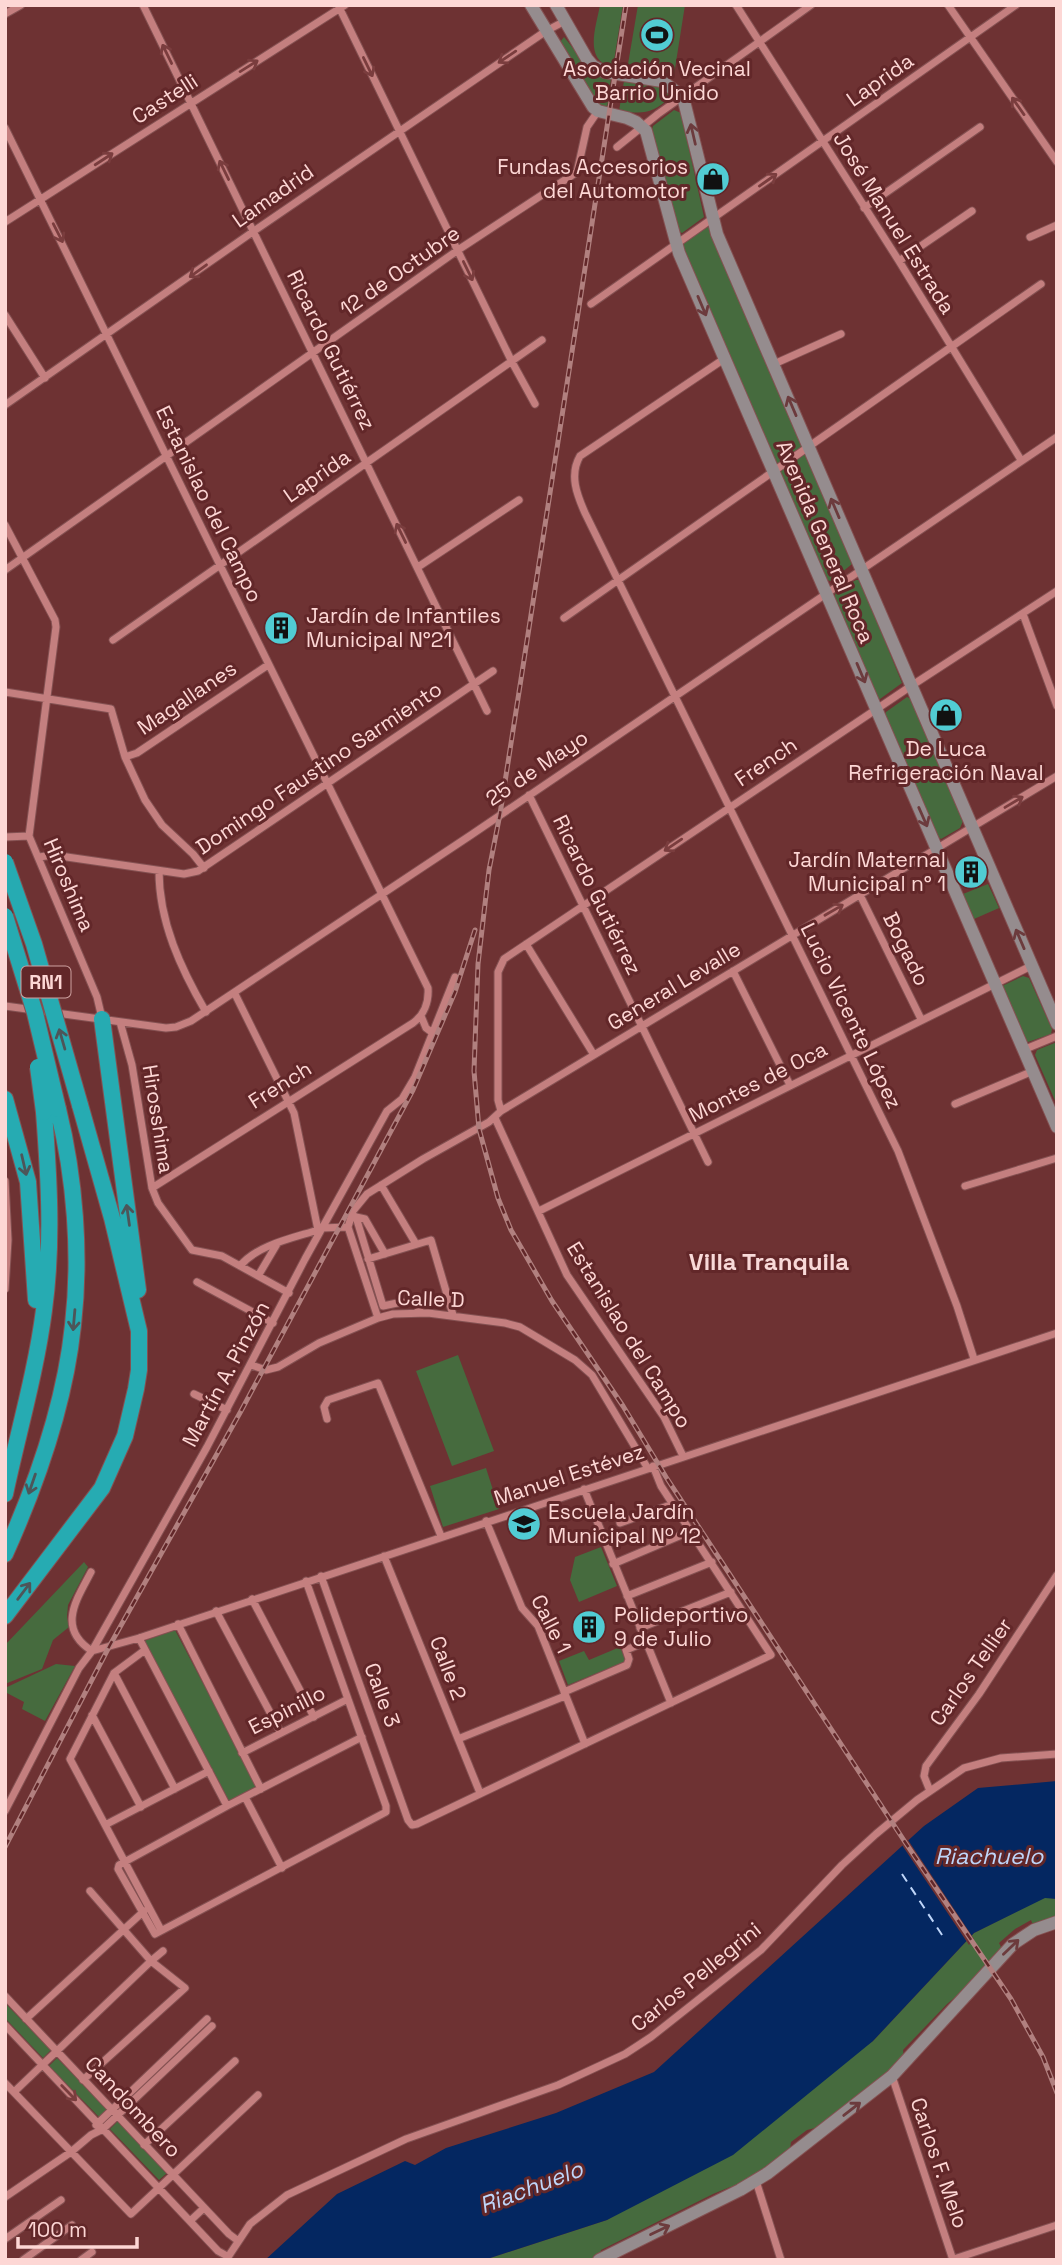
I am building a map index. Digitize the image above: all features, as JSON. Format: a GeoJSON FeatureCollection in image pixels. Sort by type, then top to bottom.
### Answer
{"type":"FeatureCollection","features":[{"type":"Feature","properties":{"kind":"highway","name":"RN1"},"geometry":{"type":"LineString","coordinates":[[5,862],[34,944],[112,1218],[139,1331],[139,1370],[135,1397],[125,1436],[111,1472],[93,1502],[5,1616]]}},
{"type":"Feature","properties":{"kind":"highway","name":"RN1"},"geometry":{"type":"LineString","coordinates":[[5,916],[35,1013],[51,1110],[67,1157],[75,1231],[76,1282],[69,1358],[51,1428],[29,1495],[5,1554]]}},
{"type":"Feature","properties":{"kind":"highway"},"geometry":{"type":"LineString","coordinates":[[5,950],[51,1110],[50,1238],[44,1310],[5,1494]]}},
{"type":"Feature","properties":{"kind":"highway"},"geometry":{"type":"LineString","coordinates":[[102,1019],[135,1259],[139,1331]]}},
{"type":"Feature","properties":{"kind":"highway"},"geometry":{"type":"LineString","coordinates":[[5,1099],[20,1144],[32,1203],[37,1352]]}},
{"type":"Feature","properties":{"kind":"main road"},"geometry":{"type":"LineString","coordinates":[[531,5],[590,103],[598,111],[627,118],[643,127]]}},
{"type":"Feature","properties":{"kind":"main road"},"geometry":{"type":"LineString","coordinates":[[556,5],[587,59],[599,70],[662,81],[683,97]]}},
{"type":"Feature","properties":{"kind":"main road","name":"Avenida General Roca"},"geometry":{"type":"LineString","coordinates":[[683,97],[712,219],[1057,1024]]}},
{"type":"Feature","properties":{"kind":"main road","name":"Avenida General Roca"},"geometry":{"type":"LineString","coordinates":[[643,127],[648,135],[676,243],[724,359],[775,471],[1057,1127]]}},
{"type":"Feature","properties":{"kind":"main road"},"geometry":{"type":"LineString","coordinates":[[599,2260],[756,2181],[892,2076],[1007,1950],[1028,1933],[1057,1922]]}},
{"type":"Feature","properties":{"kind":"street"},"geometry":{"type":"LineString","coordinates":[[5,14],[21,5]]}},
{"type":"Feature","properties":{"kind":"street","name":"Ricardo Gutiérrez"},"geometry":{"type":"LineString","coordinates":[[143,5],[487,711]]}},
{"type":"Feature","properties":{"kind":"street","name":"José Manuel Estrada"},"geometry":{"type":"LineString","coordinates":[[736,5],[899,261],[1021,460]]}},
{"type":"Feature","properties":{"kind":"street"},"geometry":{"type":"LineString","coordinates":[[617,147],[811,5]]}},
{"type":"Feature","properties":{"kind":"street"},"geometry":{"type":"LineString","coordinates":[[947,5],[1057,162]]}},
{"type":"Feature","properties":{"kind":"street","name":"Laprida"},"geometry":{"type":"LineString","coordinates":[[591,304],[1017,5]]}},
{"type":"Feature","properties":{"kind":"street"},"geometry":{"type":"LineString","coordinates":[[341,6],[399,131],[535,404]]}},
{"type":"Feature","properties":{"kind":"street","name":"Castelli"},"geometry":{"type":"LineString","coordinates":[[5,222],[341,6]]}},
{"type":"Feature","properties":{"kind":"street","name":"Lamadrid"},"geometry":{"type":"LineString","coordinates":[[5,405],[399,131],[546,31],[565,21]]}},
{"type":"Feature","properties":{"kind":"street","name":"12 de Octubre"},"geometry":{"type":"LineString","coordinates":[[5,570],[313,355],[458,250],[577,172],[587,127],[598,111]]}},
{"type":"Feature","properties":{"kind":"street"},"geometry":{"type":"LineString","coordinates":[[864,208],[980,127]]}},
{"type":"Feature","properties":{"kind":"street","name":"Estanislao del Campo"},"geometry":{"type":"LineString","coordinates":[[5,128],[427,984],[429,996],[423,1013]]}},
{"type":"Feature","properties":{"kind":"street"},"geometry":{"type":"LineString","coordinates":[[899,261],[972,211]]}},
{"type":"Feature","properties":{"kind":"street"},"geometry":{"type":"LineString","coordinates":[[1030,237],[1057,225]]}},
{"type":"Feature","properties":{"kind":"street"},"geometry":{"type":"LineString","coordinates":[[565,618],[1041,284]]}},
{"type":"Feature","properties":{"kind":"street"},"geometry":{"type":"LineString","coordinates":[[5,315],[44,378]]}},
{"type":"Feature","properties":{"kind":"street"},"geometry":{"type":"LineString","coordinates":[[774,364],[841,334]]}},
{"type":"Feature","properties":{"kind":"street","name":"Laprida"},"geometry":{"type":"LineString","coordinates":[[113,640],[542,340]]}},
{"type":"Feature","properties":{"kind":"street","name":"Lucio Vicente López"},"geometry":{"type":"LineString","coordinates":[[724,359],[580,456],[575,487],[898,1151],[957,1306],[974,1359]]}},
{"type":"Feature","properties":{"kind":"street","name":"25 de Mayo"},"geometry":{"type":"LineString","coordinates":[[5,1006],[176,1027],[206,1012],[1057,437]]}},
{"type":"Feature","properties":{"kind":"street"},"geometry":{"type":"LineString","coordinates":[[418,567],[519,500]]}},
{"type":"Feature","properties":{"kind":"street","name":"Hiroshima"},"geometry":{"type":"LineString","coordinates":[[5,525],[55,620],[56,634],[30,836],[97,997],[102,1019]]}},
{"type":"Feature","properties":{"kind":"street","name":"French"},"geometry":{"type":"LineString","coordinates":[[501,1111],[498,1100],[499,967],[504,959],[1057,591]]}},
{"type":"Feature","properties":{"kind":"street"},"geometry":{"type":"LineString","coordinates":[[1023,614],[1057,706]]}},
{"type":"Feature","properties":{"kind":"street","name":"Magallanes"},"geometry":{"type":"LineString","coordinates":[[125,757],[137,753],[268,664]]}},
{"type":"Feature","properties":{"kind":"street","name":"Domingo Faustino Sarmiento"},"geometry":{"type":"LineString","coordinates":[[39,857],[53,855],[184,874],[204,869],[492,671]]}},
{"type":"Feature","properties":{"kind":"street"},"geometry":{"type":"LineString","coordinates":[[5,692],[111,709],[125,757],[151,810],[204,869]]}},
{"type":"Feature","properties":{"kind":"street","name":"General Levalle"},"geometry":{"type":"LineString","coordinates":[[348,1227],[361,1199],[381,1185],[1057,776]]}},
{"type":"Feature","properties":{"kind":"street","name":"Ricardo Gutiérrez"},"geometry":{"type":"LineString","coordinates":[[528,795],[708,1162]]}},
{"type":"Feature","properties":{"kind":"street"},"geometry":{"type":"LineString","coordinates":[[5,836],[30,836]]}},
{"type":"Feature","properties":{"kind":"street"},"geometry":{"type":"LineString","coordinates":[[159,871],[161,900],[175,950],[186,977],[206,1012]]}},
{"type":"Feature","properties":{"kind":"street","name":"Bogado"},"geometry":{"type":"LineString","coordinates":[[860,895],[921,1019]]}},
{"type":"Feature","properties":{"kind":"street"},"geometry":{"type":"LineString","coordinates":[[526,944],[594,1055]]}},
{"type":"Feature","properties":{"kind":"street","name":"Montes de Oca"},"geometry":{"type":"LineString","coordinates":[[539,1211],[1031,966]]}},
{"type":"Feature","properties":{"kind":"street"},"geometry":{"type":"LineString","coordinates":[[733,971],[790,1085]]}},
{"type":"Feature","properties":{"kind":"street","name":"Martín A. Pinzón"},"geometry":{"type":"LineString","coordinates":[[5,1811],[79,1668],[92,1651],[227,1410],[320,1229],[387,1111],[402,1099],[407,1091],[434,1034],[456,977]]}},
{"type":"Feature","properties":{"kind":"street"},"geometry":{"type":"LineString","coordinates":[[234,994],[289,1100],[300,1136],[320,1229]]}},
{"type":"Feature","properties":{"kind":"street"},"geometry":{"type":"LineString","coordinates":[[423,1013],[426,1028],[434,1034]]}},
{"type":"Feature","properties":{"kind":"street","name":"French"},"geometry":{"type":"LineString","coordinates":[[152,1188],[423,1013]]}},
{"type":"Feature","properties":{"kind":"street","name":"Hirosshima"},"geometry":{"type":"LineString","coordinates":[[120,1022],[132,1065],[152,1188],[158,1203],[188,1247],[195,1252],[210,1252],[240,1266]]}},
{"type":"Feature","properties":{"kind":"street"},"geometry":{"type":"LineString","coordinates":[[1023,1050],[1057,1037]]}},
{"type":"Feature","properties":{"kind":"street"},"geometry":{"type":"LineString","coordinates":[[955,1104],[1033,1071]]}},
{"type":"Feature","properties":{"kind":"street","name":"Estanislao del Campo"},"geometry":{"type":"LineString","coordinates":[[495,1118],[567,1275],[664,1417],[683,1456]]}},
{"type":"Feature","properties":{"kind":"street"},"geometry":{"type":"LineString","coordinates":[[965,1186],[1057,1158]]}},
{"type":"Feature","properties":{"kind":"street"},"geometry":{"type":"LineString","coordinates":[[5,1181],[8,1240],[5,1289]]}},
{"type":"Feature","properties":{"kind":"street"},"geometry":{"type":"LineString","coordinates":[[381,1185],[416,1244]]}},
{"type":"Feature","properties":{"kind":"street"},"geometry":{"type":"LineString","coordinates":[[354,1216],[365,1219],[385,1254]]}},
{"type":"Feature","properties":{"kind":"street"},"geometry":{"type":"LineString","coordinates":[[354,1216],[384,1308],[402,1302]]}},
{"type":"Feature","properties":{"kind":"street"},"geometry":{"type":"LineString","coordinates":[[289,1293],[240,1266],[278,1243],[320,1229],[348,1227],[377,1318]]}},
{"type":"Feature","properties":{"kind":"street"},"geometry":{"type":"LineString","coordinates":[[368,1259],[431,1240],[453,1315]]}},
{"type":"Feature","properties":{"kind":"street"},"geometry":{"type":"LineString","coordinates":[[258,1276],[278,1243]]}},
{"type":"Feature","properties":{"kind":"street"},"geometry":{"type":"LineString","coordinates":[[197,1282],[273,1323]]}},
{"type":"Feature","properties":{"kind":"street"},"geometry":{"type":"LineString","coordinates":[[417,1312],[423,1304],[449,1298]]}},
{"type":"Feature","properties":{"kind":"street","name":"Calle D"},"geometry":{"type":"LineString","coordinates":[[251,1365],[266,1370],[278,1367],[319,1343],[377,1318],[417,1312],[478,1318],[520,1327],[575,1360],[592,1375],[771,1655],[671,1703]]}},
{"type":"Feature","properties":{"kind":"street","name":"Manuel Estévez"},"geometry":{"type":"LineString","coordinates":[[92,1651],[139,1638],[650,1466],[1057,1333]]}},
{"type":"Feature","properties":{"kind":"street"},"geometry":{"type":"LineString","coordinates":[[327,1419],[324,1407],[328,1400],[378,1383],[441,1536]]}},
{"type":"Feature","properties":{"kind":"street"},"geometry":{"type":"LineString","coordinates":[[194,1394],[227,1410]]}},
{"type":"Feature","properties":{"kind":"street"},"geometry":{"type":"LineString","coordinates":[[480,1793],[671,1703],[584,1489]]}},
{"type":"Feature","properties":{"kind":"street"},"geometry":{"type":"LineString","coordinates":[[620,1523],[673,1504]]}},
{"type":"Feature","properties":{"kind":"street","name":"Calle 1"},"geometry":{"type":"LineString","coordinates":[[486,1521],[522,1608],[538,1626],[585,1744]]}},
{"type":"Feature","properties":{"kind":"street"},"geometry":{"type":"LineString","coordinates":[[613,1564],[691,1531]]}},
{"type":"Feature","properties":{"kind":"street","name":"Calle 2"},"geometry":{"type":"LineString","coordinates":[[384,1556],[480,1793]]}},
{"type":"Feature","properties":{"kind":"street"},"geometry":{"type":"LineString","coordinates":[[626,1596],[712,1562]]}},
{"type":"Feature","properties":{"kind":"street"},"geometry":{"type":"LineString","coordinates":[[91,1572],[71,1614],[74,1629],[82,1643],[92,1651]]}},
{"type":"Feature","properties":{"kind":"street","name":"Carlos Tellier"},"geometry":{"type":"LineString","coordinates":[[930,1791],[924,1776],[926,1766],[979,1694],[1057,1575]]}},
{"type":"Feature","properties":{"kind":"street","name":"Calle 3"},"geometry":{"type":"LineString","coordinates":[[321,1576],[408,1820],[412,1825],[480,1793]]}},
{"type":"Feature","properties":{"kind":"street"},"geometry":{"type":"LineString","coordinates":[[306,1581],[362,1737],[386,1812],[161,1930],[118,1869],[125,1862],[362,1737]]}},
{"type":"Feature","properties":{"kind":"street"},"geometry":{"type":"LineString","coordinates":[[640,1628],[731,1592]]}},
{"type":"Feature","properties":{"kind":"street"},"geometry":{"type":"LineString","coordinates":[[252,1599],[314,1717]]}},
{"type":"Feature","properties":{"kind":"street"},"geometry":{"type":"LineString","coordinates":[[216,1611],[281,1733]]}},
{"type":"Feature","properties":{"kind":"street"},"geometry":{"type":"LineString","coordinates":[[178,1625],[261,1789]]}},
{"type":"Feature","properties":{"kind":"street"},"geometry":{"type":"LineString","coordinates":[[139,1638],[227,1806]]}},
{"type":"Feature","properties":{"kind":"street"},"geometry":{"type":"LineString","coordinates":[[458,1739],[627,1665],[629,1659],[626,1650],[645,1642]]}},
{"type":"Feature","properties":{"kind":"street"},"geometry":{"type":"LineString","coordinates":[[125,1862],[71,1759],[114,1673],[145,1650]]}},
{"type":"Feature","properties":{"kind":"street"},"geometry":{"type":"LineString","coordinates":[[114,1673],[175,1789]]}},
{"type":"Feature","properties":{"kind":"street","name":"Espinillo"},"geometry":{"type":"LineString","coordinates":[[243,1753],[348,1699]]}},
{"type":"Feature","properties":{"kind":"street"},"geometry":{"type":"LineString","coordinates":[[92,1715],[141,1807]]}},
{"type":"Feature","properties":{"kind":"street","name":"Carlos Pellegrini"},"geometry":{"type":"LineString","coordinates":[[226,2258],[250,2224],[287,2195],[406,2139],[539,2093],[643,2043],[761,1950],[850,1857],[930,1791],[964,1768],[984,1761],[1057,1754]]}},
{"type":"Feature","properties":{"kind":"street"},"geometry":{"type":"LineString","coordinates":[[105,1825],[209,1771]]}},
{"type":"Feature","properties":{"kind":"street"},"geometry":{"type":"LineString","coordinates":[[246,1797],[282,1867]]}},
{"type":"Feature","properties":{"kind":"street"},"geometry":{"type":"LineString","coordinates":[[83,2080],[185,1988],[151,1961],[90,1891]]}},
{"type":"Feature","properties":{"kind":"street"},"geometry":{"type":"LineString","coordinates":[[26,2019],[146,1911]]}},
{"type":"Feature","properties":{"kind":"street"},"geometry":{"type":"LineString","coordinates":[[14,2092],[163,1951]]}},
{"type":"Feature","properties":{"kind":"street","name":"Candombero"},"geometry":{"type":"LineString","coordinates":[[5,1996],[144,2146],[237,2240]]}},
{"type":"Feature","properties":{"kind":"street"},"geometry":{"type":"LineString","coordinates":[[5,2197],[103,2129],[114,2113],[207,2019]]}},
{"type":"Feature","properties":{"kind":"street","name":"Candombero"},"geometry":{"type":"LineString","coordinates":[[5,2025],[226,2258]]}},
{"type":"Feature","properties":{"kind":"street"},"geometry":{"type":"LineString","coordinates":[[91,2135],[97,2123],[114,2113],[212,2026]]}},
{"type":"Feature","properties":{"kind":"street"},"geometry":{"type":"LineString","coordinates":[[144,2146],[235,2061]]}},
{"type":"Feature","properties":{"kind":"street","name":"Carlos F. Melo"},"geometry":{"type":"LineString","coordinates":[[892,2076],[953,2260]]}},
{"type":"Feature","properties":{"kind":"street"},"geometry":{"type":"LineString","coordinates":[[5,2083],[131,2214],[258,2095]]}},
{"type":"Feature","properties":{"kind":"street"},"geometry":{"type":"LineString","coordinates":[[756,2181],[782,2260]]}},
{"type":"Feature","properties":{"kind":"street"},"geometry":{"type":"LineString","coordinates":[[5,2239],[61,2200]]}},
{"type":"Feature","properties":{"kind":"street"},"geometry":{"type":"LineString","coordinates":[[190,2221],[204,2208]]}},
{"type":"Feature","properties":{"kind":"street"},"geometry":{"type":"LineString","coordinates":[[23,2260],[72,2225]]}},
{"type":"Feature","properties":{"kind":"street"},"geometry":{"type":"LineString","coordinates":[[953,2260],[1057,2225]]}},
{"type":"Feature","properties":{"kind":"street"},"geometry":{"type":"LineString","coordinates":[[81,2260],[92,2252]]}},
{"type":"Feature","properties":{"kind":"green space"},"geometry":{"type":"Polygon","coordinates":[[[600,5],[623,5],[613,67],[604,64],[595,51],[594,33],[600,5]]]}},
{"type":"Feature","properties":{"kind":"green space","name":"Asociación Vecinal Barrio Unido"},"geometry":{"type":"Polygon","coordinates":[[[638,5],[685,5],[674,75],[628,64],[638,5]]]}},
{"type":"Feature","properties":{"kind":"green space"},"geometry":{"type":"Polygon","coordinates":[[[564,37],[595,75],[611,78],[607,108],[601,108],[560,42],[564,37]]]}},
{"type":"Feature","properties":{"kind":"green space"},"geometry":{"type":"Polygon","coordinates":[[[624,81],[657,86],[671,93],[671,97],[647,111],[619,111],[624,81]]]}},
{"type":"Feature","properties":{"kind":"green space"},"geometry":{"type":"Polygon","coordinates":[[[674,110],[681,113],[704,217],[682,233],[678,231],[652,129],[674,110]]]}},
{"type":"Feature","properties":{"kind":"green space"},"geometry":{"type":"Polygon","coordinates":[[[712,219],[809,447],[852,564],[831,581],[826,580],[676,243],[712,219]]]}},
{"type":"Feature","properties":{"kind":"green space"},"geometry":{"type":"Polygon","coordinates":[[[860,580],[902,683],[880,699],[876,698],[834,599],[836,592],[860,580]]]}},
{"type":"Feature","properties":{"kind":"green space"},"geometry":{"type":"Polygon","coordinates":[[[907,697],[911,699],[963,821],[960,828],[941,839],[937,836],[884,717],[886,712],[907,697]]]}},
{"type":"Feature","properties":{"kind":"green space"},"geometry":{"type":"Polygon","coordinates":[[[988,884],[999,908],[974,919],[963,894],[988,884]]]}},
{"type":"Feature","properties":{"kind":"green space"},"geometry":{"type":"Polygon","coordinates":[[[1023,976],[1029,978],[1052,1029],[1051,1034],[1028,1042],[1023,1040],[1002,986],[1023,976]]]}},
{"type":"Feature","properties":{"kind":"green space"},"geometry":{"type":"Polygon","coordinates":[[[1057,1042],[1057,1105],[1035,1055],[1037,1050],[1057,1042]]]}},
{"type":"Feature","properties":{"kind":"green space"},"geometry":{"type":"Polygon","coordinates":[[[458,1355],[494,1451],[452,1466],[416,1371],[458,1355]]]}},
{"type":"Feature","properties":{"kind":"green space"},"geometry":{"type":"Polygon","coordinates":[[[486,1468],[499,1509],[443,1527],[430,1486],[486,1468]]]}},
{"type":"Feature","properties":{"kind":"green space"},"geometry":{"type":"Polygon","coordinates":[[[601,1547],[617,1586],[579,1602],[570,1580],[575,1557],[601,1547]]]}},
{"type":"Feature","properties":{"kind":"green space"},"geometry":{"type":"Polygon","coordinates":[[[84,1562],[88,1567],[68,1605],[69,1627],[53,1640],[42,1669],[5,1684],[5,1645],[84,1562]]]}},
{"type":"Feature","properties":{"kind":"green space"},"geometry":{"type":"Polygon","coordinates":[[[175,1630],[257,1786],[229,1801],[144,1641],[175,1630]]]}},
{"type":"Feature","properties":{"kind":"green space"},"geometry":{"type":"Polygon","coordinates":[[[620,1647],[626,1661],[568,1685],[559,1661],[584,1651],[589,1660],[620,1647]]]}},
{"type":"Feature","properties":{"kind":"green space"},"geometry":{"type":"Polygon","coordinates":[[[56,1664],[75,1666],[45,1721],[22,1709],[24,1702],[5,1692],[5,1688],[56,1664]]]}},
{"type":"Feature","properties":{"kind":"green space"},"geometry":{"type":"Polygon","coordinates":[[[1045,1897],[1057,1899],[1057,1918],[1033,1925],[1031,1920],[1015,1929],[999,1943],[1001,1947],[974,1982],[947,2004],[903,2050],[904,2058],[885,2076],[819,2127],[807,2130],[791,2142],[790,2149],[737,2188],[730,2187],[713,2194],[601,2250],[599,2256],[589,2260],[484,2260],[607,2220],[873,2041],[974,1933],[1045,1897]]]}},
{"type":"Feature","properties":{"kind":"green space"},"geometry":{"type":"Polygon","coordinates":[[[5,2003],[51,2050],[43,2058],[5,2018],[5,2003]]]}},
{"type":"Feature","properties":{"kind":"green space"},"geometry":{"type":"Polygon","coordinates":[[[57,2058],[107,2109],[99,2117],[49,2066],[57,2058]]]}},
{"type":"Feature","properties":{"kind":"green space"},"geometry":{"type":"Polygon","coordinates":[[[118,2121],[167,2173],[159,2180],[110,2129],[118,2121]]]}},
{"type":"Feature","properties":{"kind":"water","name":"Riachuelo"},"geometry":{"type":"Polygon","coordinates":[[[1057,1781],[1057,1899],[1045,1898],[974,1933],[873,2041],[733,2155],[607,2220],[484,2260],[265,2260],[337,2194],[405,2161],[415,2165],[446,2148],[556,2113],[654,2072],[924,1826],[978,1788],[1057,1781]]]}},
{"type":"Feature","properties":{"kind":"pier"},"geometry":{"type":"Polygon","coordinates":[[[908,1840],[974,1939],[969,1945],[902,1845],[908,1840]]]}},
{"type":"Feature","properties":{"kind":"ferry route"},"geometry":{"type":"LineString","coordinates":[[902,1874],[944,1938]]}},
{"type":"Feature","properties":{"kind":"railway"},"geometry":{"type":"LineString","coordinates":[[626,5],[500,814],[489,870],[478,964],[474,1071],[479,1129],[498,1198],[511,1230],[552,1301],[905,1842],[1011,1999],[1043,2057],[1057,2093]]}},
{"type":"Feature","properties":{"kind":"railway"},"geometry":{"type":"LineString","coordinates":[[5,1847],[110,1645],[241,1411],[413,1090],[455,992],[475,930]]}},
{"type":"Feature","properties":{"kind":"place","name":"Asociación Vecinal Barrio Unido"},"geometry":{"type":"Point","coordinates":[657,35]}},
{"type":"Feature","properties":{"kind":"place","name":"Fundas Accesorios del Automotor"},"geometry":{"type":"Point","coordinates":[713,179]}},
{"type":"Feature","properties":{"kind":"place","name":"Jardín de Infantiles Municipal N°21"},"geometry":{"type":"Point","coordinates":[281,628]}},
{"type":"Feature","properties":{"kind":"place","name":"De Luca Refrigeración Naval"},"geometry":{"type":"Point","coordinates":[946,715]}},
{"type":"Feature","properties":{"kind":"place","name":"Jardín Maternal Municipal n° 1"},"geometry":{"type":"Point","coordinates":[971,872]}},
{"type":"Feature","properties":{"kind":"place","name":"Escuela Jardín Municipal Nº 12"},"geometry":{"type":"Point","coordinates":[524,1524]}},
{"type":"Feature","properties":{"kind":"place","name":"Polideportivo 9 de Julio"},"geometry":{"type":"Point","coordinates":[589,1627]}},
{"type":"Feature","properties":{"kind":"district","name":"Villa Tranquila"},"geometry":{"type":"Point","coordinates":[769,1262]}}]}
